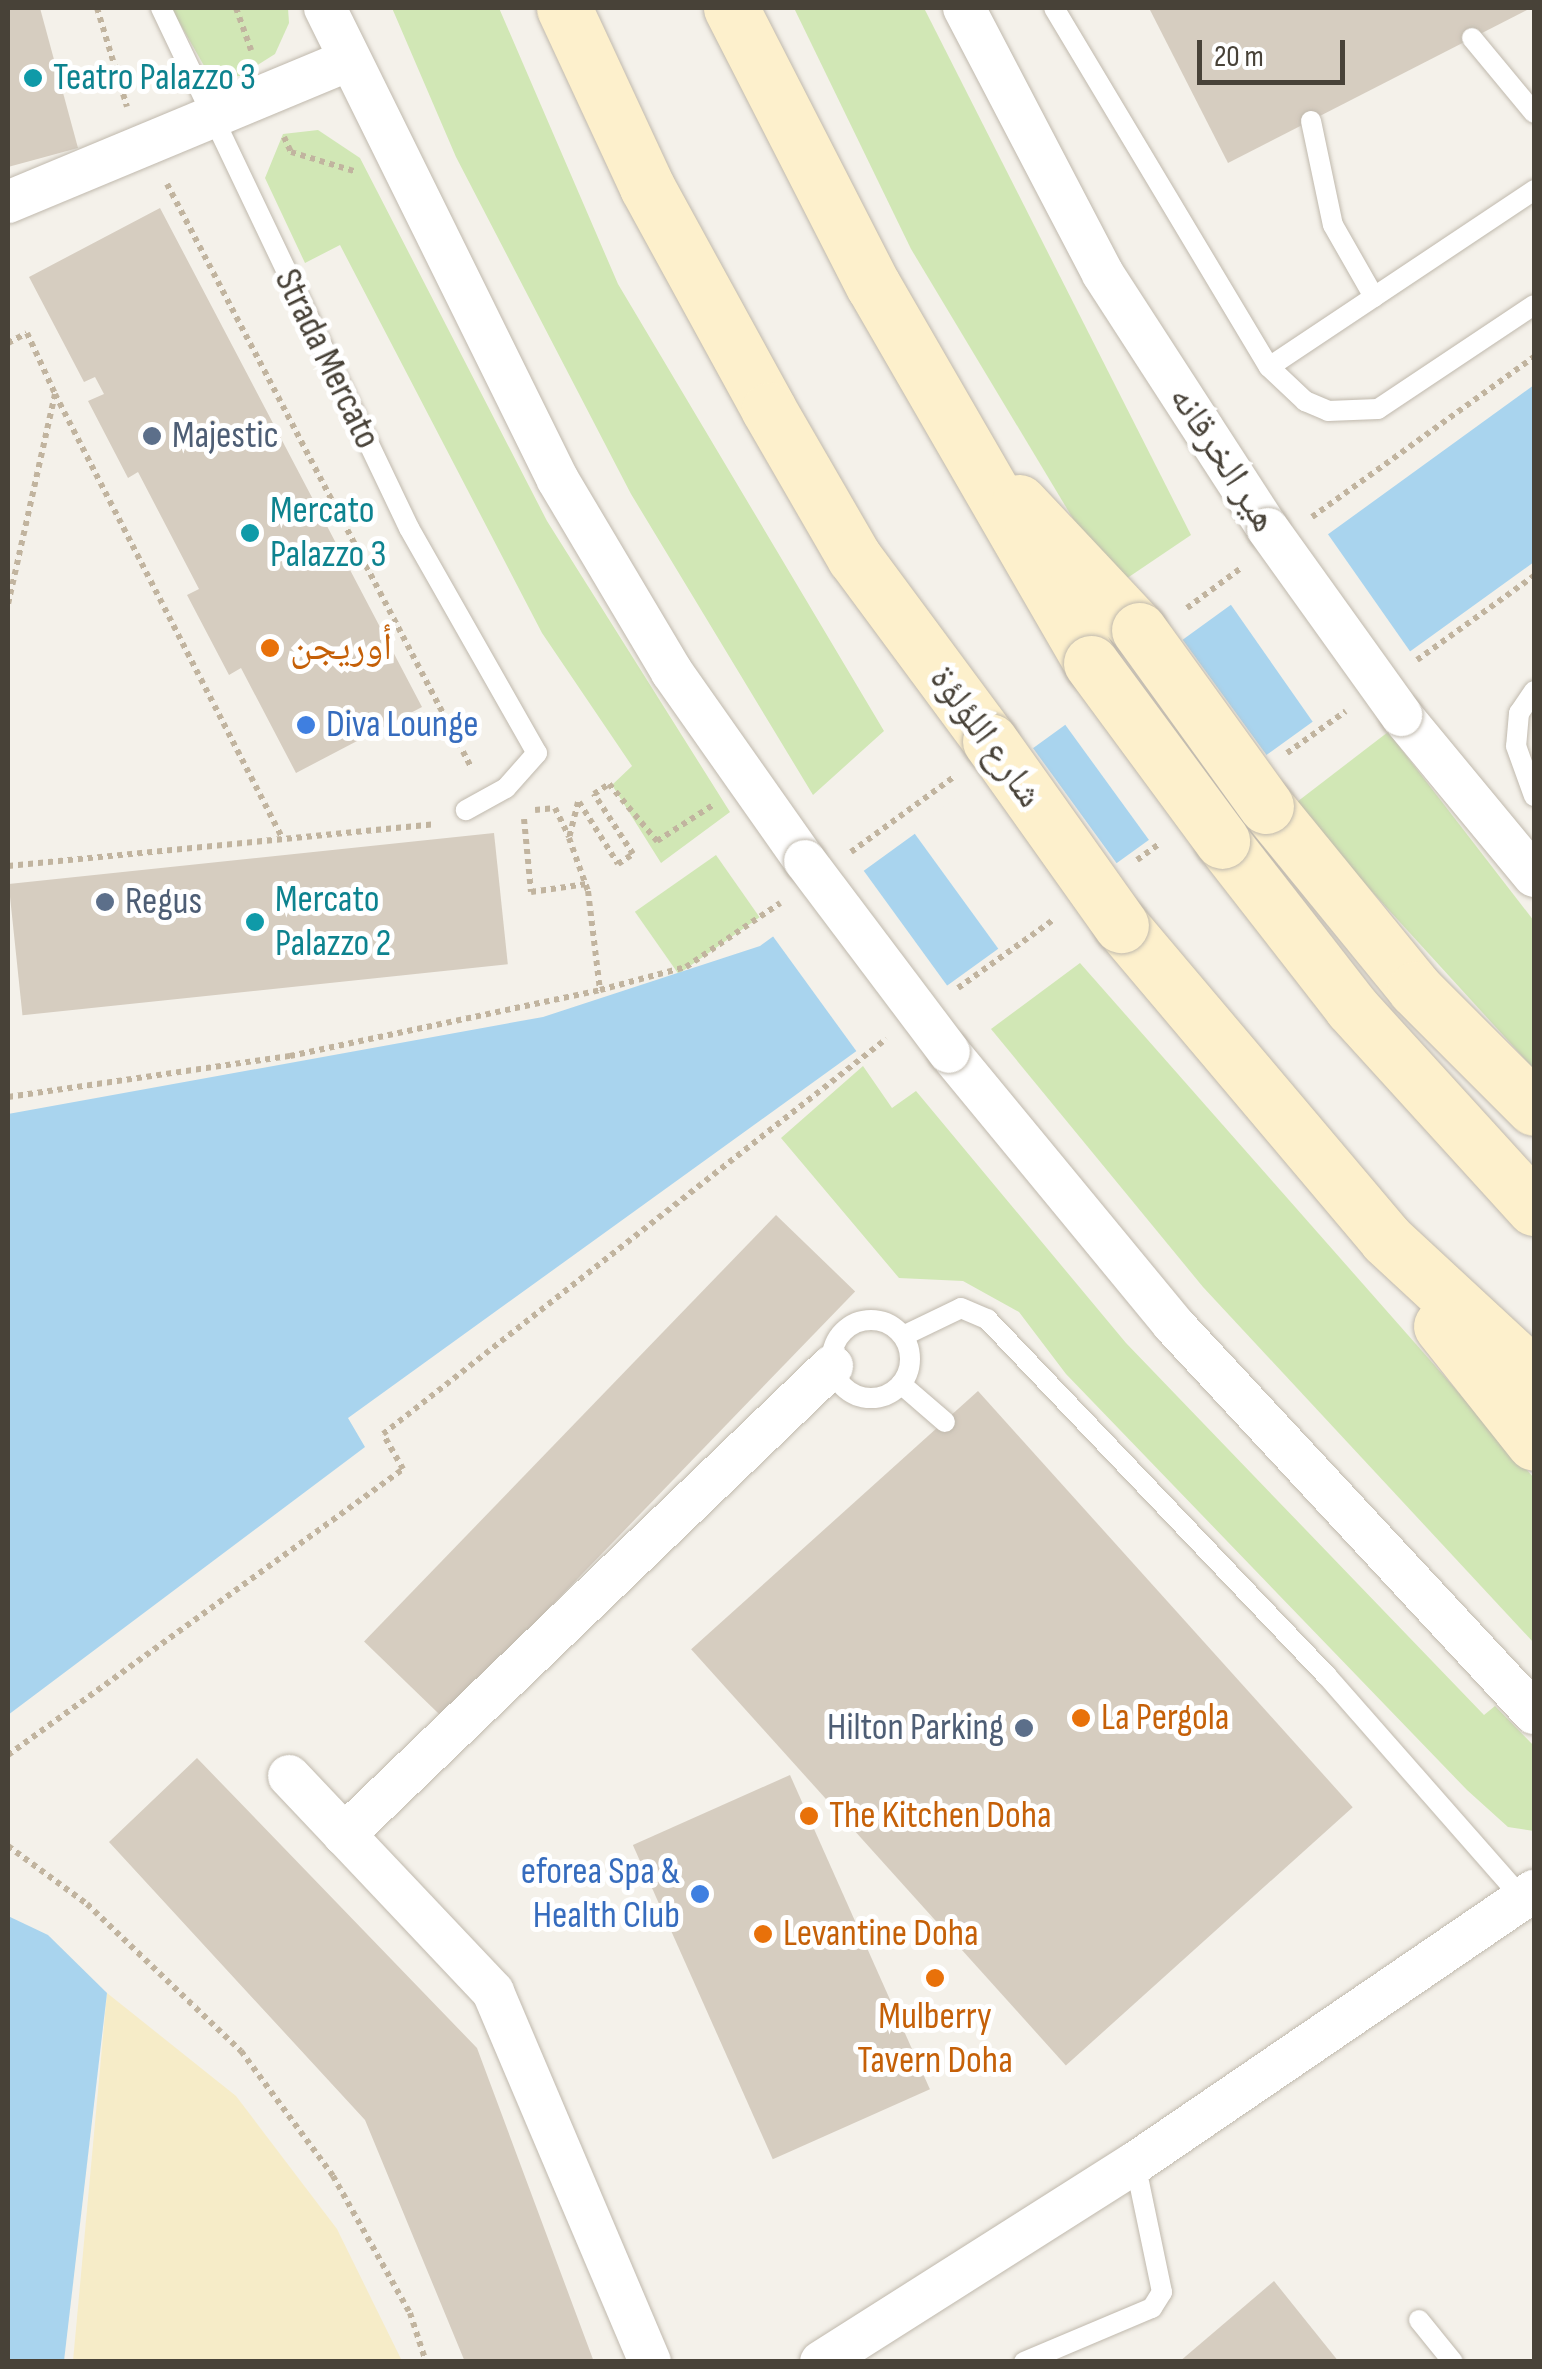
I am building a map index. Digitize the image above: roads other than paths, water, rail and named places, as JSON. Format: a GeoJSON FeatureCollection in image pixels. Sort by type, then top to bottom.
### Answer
{"type":"FeatureCollection","features":[{"type":"Feature","properties":{"kind":"main road","name":"شارع اللؤلؤة"},"geometry":{"type":"LineString","coordinates":[[564,8],[647,187],[854,557],[1122,924],[1386,1240],[1534,1376]]}},
{"type":"Feature","properties":{"kind":"main road"},"geometry":{"type":"LineString","coordinates":[[731,8],[958,438],[1091,663],[1200,836],[1534,1208]]}},
{"type":"Feature","properties":{"kind":"main road"},"geometry":{"type":"LineString","coordinates":[[958,438],[1139,630],[1271,784],[1414,989],[1534,1108]]}},
{"type":"Feature","properties":{"kind":"main road"},"geometry":{"type":"LineString","coordinates":[[1386,1240],[1449,1339],[1534,1443]]}},
{"type":"Feature","properties":{"kind":"street"},"geometry":{"type":"LineString","coordinates":[[325,8],[347,61],[558,480],[672,672],[805,861],[949,1052],[1173,1324],[1534,1712]]}},
{"type":"Feature","properties":{"kind":"street","name":"هير الخرقانه"},"geometry":{"type":"LineString","coordinates":[[964,8],[1103,274],[1268,529],[1401,715],[1534,876]]}},
{"type":"Feature","properties":{"kind":"street"},"geometry":{"type":"LineString","coordinates":[[8,202],[347,61]]}},
{"type":"Feature","properties":{"kind":"street"},"geometry":{"type":"LineString","coordinates":[[344,1835],[832,1366]]}},
{"type":"Feature","properties":{"kind":"street"},"geometry":{"type":"LineString","coordinates":[[290,1776],[493,1992],[650,2362]]}},
{"type":"Feature","properties":{"kind":"street"},"geometry":{"type":"LineString","coordinates":[[821,2362],[1135,2163],[1529,1895]]}},
{"type":"Feature","properties":{"kind":"lane","name":"Strada Mercato"},"geometry":{"type":"LineString","coordinates":[[160,8],[409,528],[538,753],[488,798],[466,810]]}},
{"type":"Feature","properties":{"kind":"lane"},"geometry":{"type":"LineString","coordinates":[[1054,8],[1269,367],[1328,411],[1378,409],[1534,305]]}},
{"type":"Feature","properties":{"kind":"lane"},"geometry":{"type":"LineString","coordinates":[[1472,38],[1534,114]]}},
{"type":"Feature","properties":{"kind":"lane"},"geometry":{"type":"LineString","coordinates":[[1311,121],[1333,225],[1374,297]]}},
{"type":"Feature","properties":{"kind":"lane"},"geometry":{"type":"LineString","coordinates":[[1269,367],[1534,190]]}},
{"type":"Feature","properties":{"kind":"lane"},"geometry":{"type":"LineString","coordinates":[[1534,691],[1519,713],[1516,746],[1534,796]]}},
{"type":"Feature","properties":{"kind":"lane"},"geometry":{"type":"LineString","coordinates":[[903,1336],[961,1308],[987,1320],[1327,1676],[1529,1895]]}},
{"type":"Feature","properties":{"kind":"lane"},"geometry":{"type":"LineString","coordinates":[[881,1320],[903,1336],[910,1361],[901,1384],[880,1397],[856,1395],[832,1366],[836,1340],[855,1322],[881,1320]]}},
{"type":"Feature","properties":{"kind":"lane"},"geometry":{"type":"LineString","coordinates":[[901,1384],[945,1422]]}},
{"type":"Feature","properties":{"kind":"lane"},"geometry":{"type":"LineString","coordinates":[[1024,2362],[1152,2308],[1162,2292],[1135,2163]]}},
{"type":"Feature","properties":{"kind":"lane"},"geometry":{"type":"LineString","coordinates":[[1419,2320],[1454,2362]]}},
{"type":"Feature","properties":{"kind":"water"},"geometry":{"type":"Polygon","coordinates":[[[1534,385],[1534,562],[348,1418],[365,1447],[8,1715],[8,1114],[543,1017],[760,946],[1534,385]]]}},
{"type":"Feature","properties":{"kind":"water"},"geometry":{"type":"Polygon","coordinates":[[[8,1916],[48,1935],[107,1993],[64,2361],[8,2361],[8,1916]]]}},
{"type":"Feature","properties":{"kind":"place","name":"Teatro Palazzo 3"},"geometry":{"type":"Point","coordinates":[33,78]}},
{"type":"Feature","properties":{"kind":"place","name":"Majestic"},"geometry":{"type":"Point","coordinates":[152,436]}},
{"type":"Feature","properties":{"kind":"place","name":"Mercato Palazzo 3"},"geometry":{"type":"Point","coordinates":[250,533]}},
{"type":"Feature","properties":{"kind":"place","name":"أوريجن"},"geometry":{"type":"Point","coordinates":[270,648]}},
{"type":"Feature","properties":{"kind":"place","name":"Diva Lounge"},"geometry":{"type":"Point","coordinates":[306,725]}},
{"type":"Feature","properties":{"kind":"place","name":"Regus"},"geometry":{"type":"Point","coordinates":[105,902]}},
{"type":"Feature","properties":{"kind":"place","name":"Mercato Palazzo 2"},"geometry":{"type":"Point","coordinates":[255,922]}},
{"type":"Feature","properties":{"kind":"place","name":"La Pergola"},"geometry":{"type":"Point","coordinates":[1081,1718]}},
{"type":"Feature","properties":{"kind":"place","name":"Hilton Parking"},"geometry":{"type":"Point","coordinates":[1024,1728]}},
{"type":"Feature","properties":{"kind":"place","name":"The Kitchen Doha"},"geometry":{"type":"Point","coordinates":[809,1816]}},
{"type":"Feature","properties":{"kind":"place","name":"eforea Spa & Health Club"},"geometry":{"type":"Point","coordinates":[700,1894]}},
{"type":"Feature","properties":{"kind":"place","name":"Levantine Doha"},"geometry":{"type":"Point","coordinates":[763,1934]}},
{"type":"Feature","properties":{"kind":"place","name":"Mulberry Tavern Doha"},"geometry":{"type":"Point","coordinates":[935,1978]}}]}
